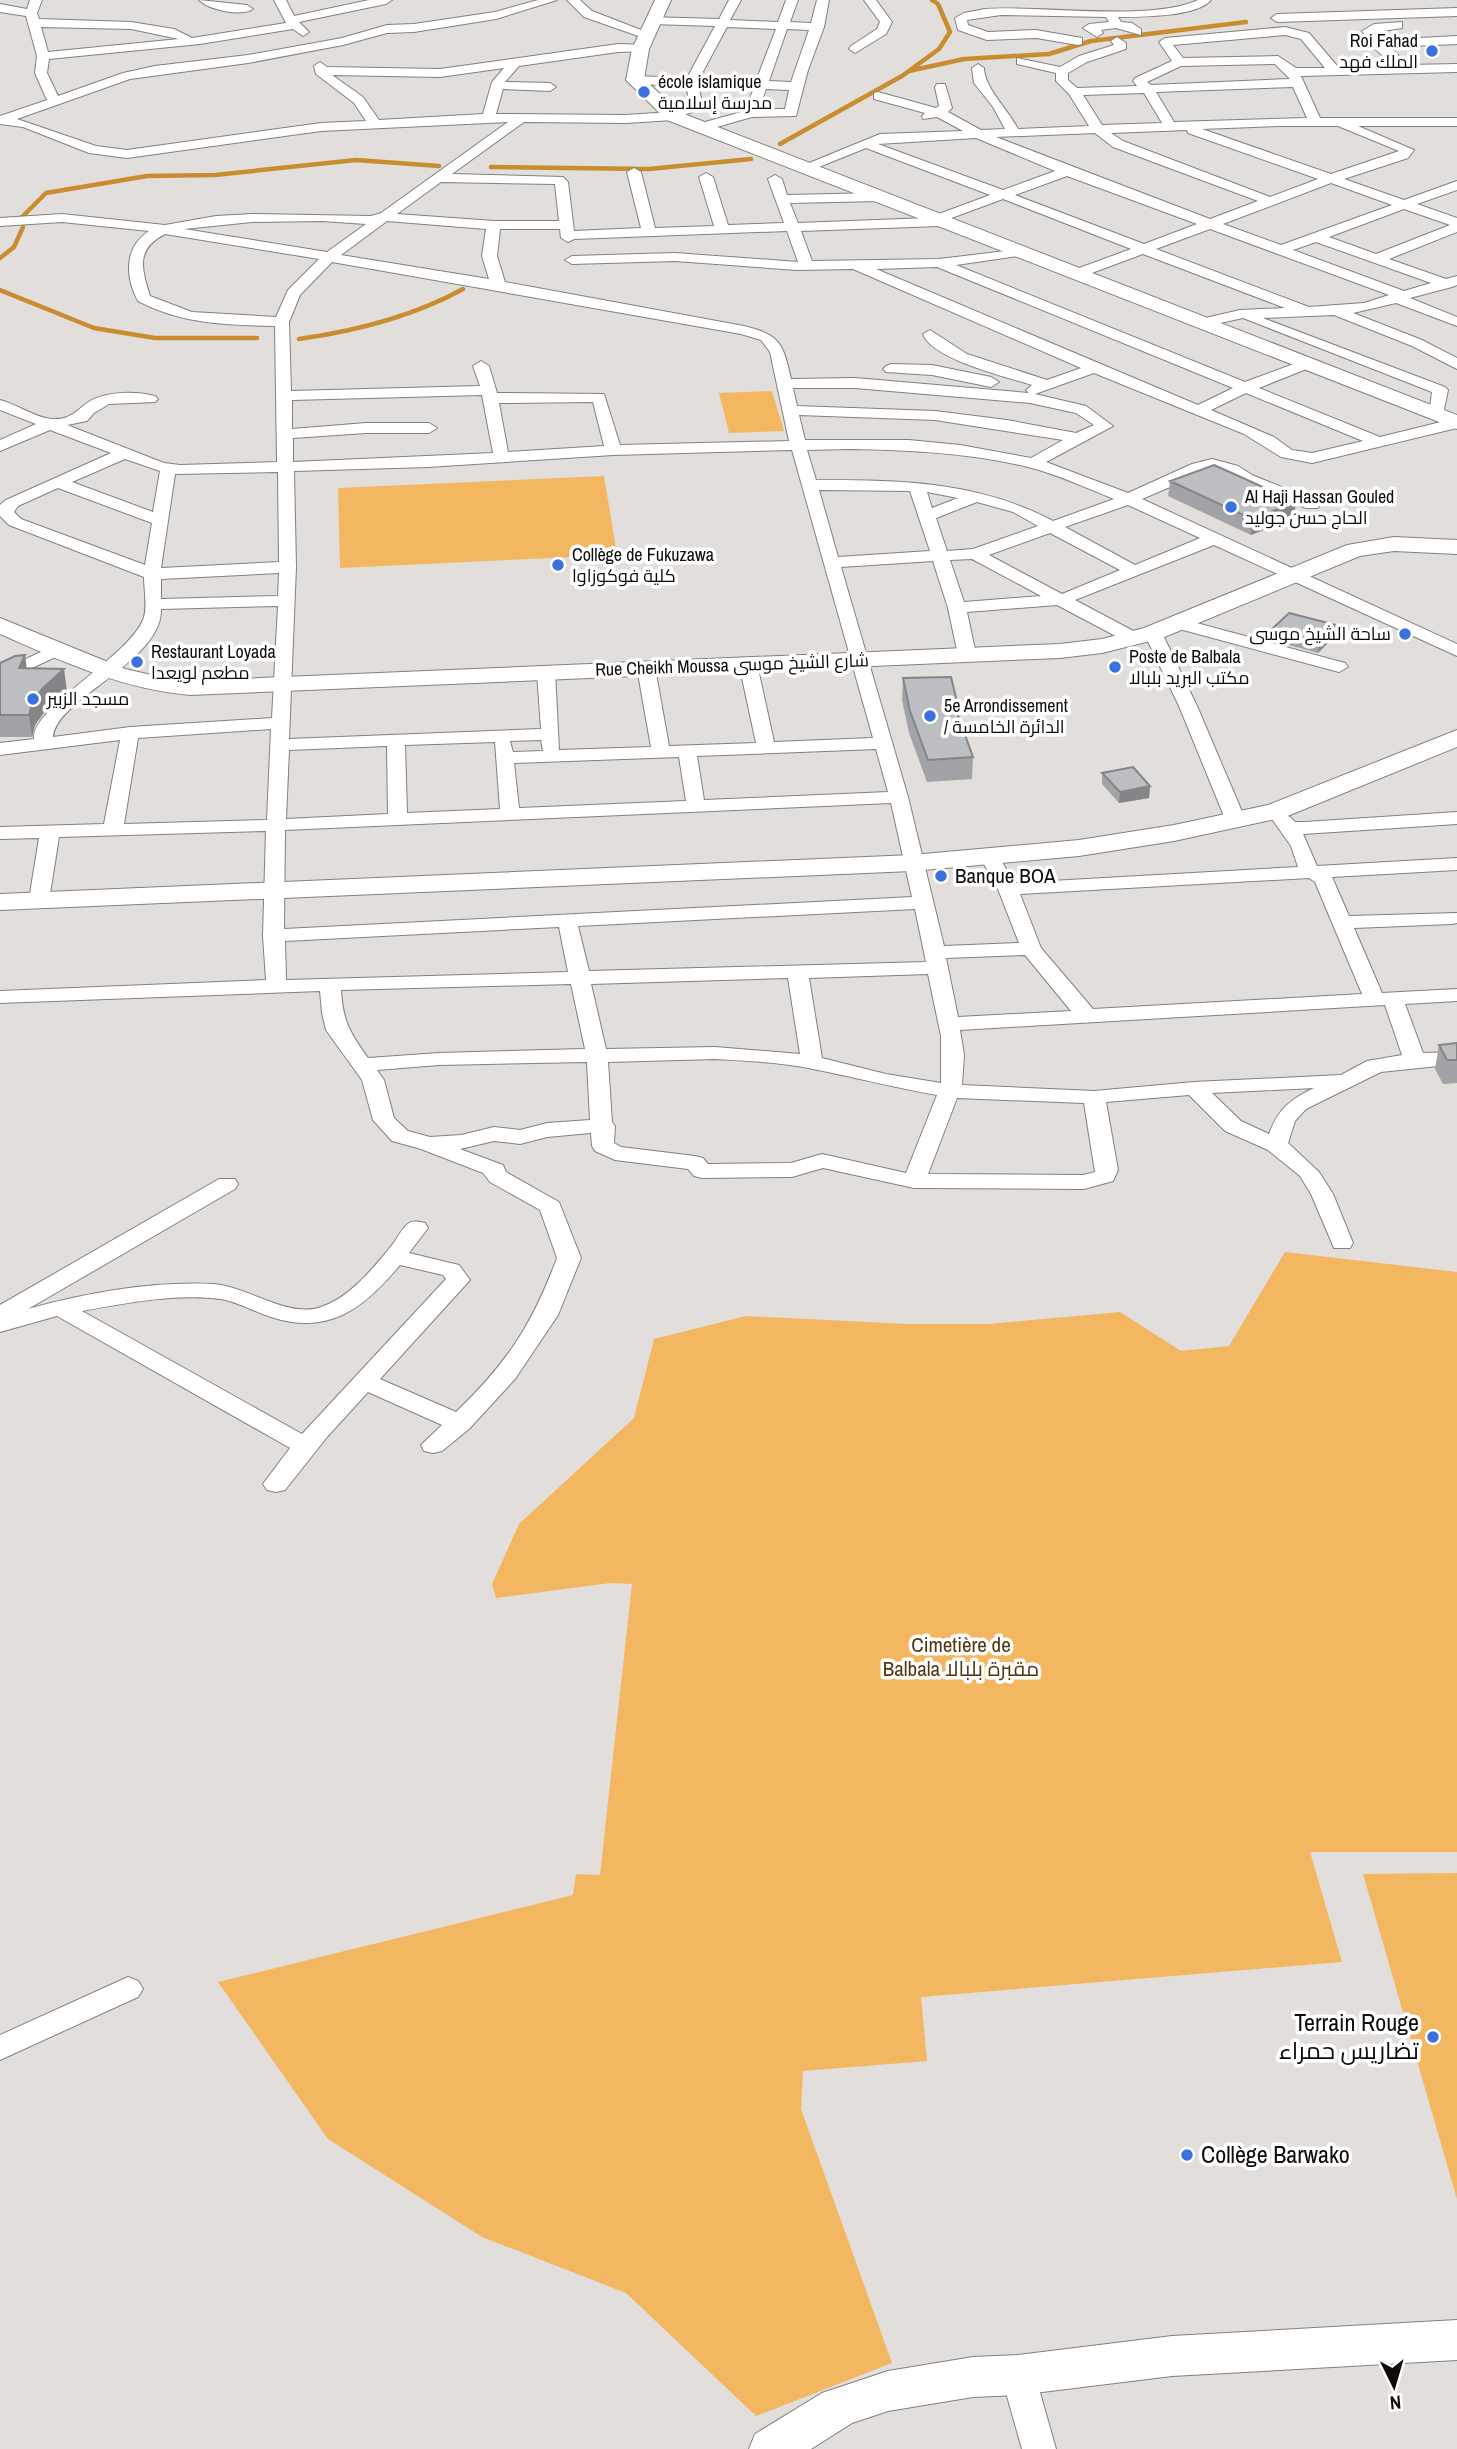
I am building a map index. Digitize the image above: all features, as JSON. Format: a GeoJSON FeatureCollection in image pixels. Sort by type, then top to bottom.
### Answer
{"type":"FeatureCollection","features":[{"type":"Feature","properties":{"kind":"street"},"geometry":{"type":"LineString","coordinates":[[205,0],[212,5],[247,9]]}},
{"type":"Feature","properties":{"kind":"street"},"geometry":{"type":"LineString","coordinates":[[280,0],[292,22],[324,44]]}},
{"type":"Feature","properties":{"kind":"street"},"geometry":{"type":"LineString","coordinates":[[43,56],[244,35],[386,0]]}},
{"type":"Feature","properties":{"kind":"street"},"geometry":{"type":"LineString","coordinates":[[3,122],[108,81],[136,74],[228,62],[387,29],[414,28],[496,15],[551,0]]}},
{"type":"Feature","properties":{"kind":"street"},"geometry":{"type":"LineString","coordinates":[[573,0],[587,14],[647,34]]}},
{"type":"Feature","properties":{"kind":"street"},"geometry":{"type":"LineString","coordinates":[[663,0],[635,66],[635,80],[673,116],[1457,423]]}},
{"type":"Feature","properties":{"kind":"street"},"geometry":{"type":"LineString","coordinates":[[3,122],[26,124],[94,150],[127,154],[278,132],[374,123],[489,118],[673,116],[697,105],[691,82],[735,0]]}},
{"type":"Feature","properties":{"kind":"street"},"geometry":{"type":"LineString","coordinates":[[751,113],[792,0]]}},
{"type":"Feature","properties":{"kind":"street"},"geometry":{"type":"LineString","coordinates":[[699,128],[751,113],[791,113],[794,86],[818,27],[823,0]]}},
{"type":"Feature","properties":{"kind":"street"},"geometry":{"type":"LineString","coordinates":[[855,49],[883,31],[886,22],[870,0]]}},
{"type":"Feature","properties":{"kind":"street"},"geometry":{"type":"LineString","coordinates":[[1066,8],[1082,26],[1093,31],[1113,20],[1166,12],[1201,4],[1205,0]]}},
{"type":"Feature","properties":{"kind":"street"},"geometry":{"type":"LineString","coordinates":[[1449,0],[1457,10]]}},
{"type":"Feature","properties":{"kind":"street"},"geometry":{"type":"LineString","coordinates":[[1329,2],[1340,16]]}},
{"type":"Feature","properties":{"kind":"street"},"geometry":{"type":"LineString","coordinates":[[0,8],[171,31],[192,41]]}},
{"type":"Feature","properties":{"kind":"street"},"geometry":{"type":"LineString","coordinates":[[1117,41],[1122,46],[1080,50],[1036,34],[980,35],[962,27],[961,18],[970,8],[1066,8],[1113,20],[1137,32]]}},
{"type":"Feature","properties":{"kind":"street"},"geometry":{"type":"LineString","coordinates":[[1277,18],[1457,10]]}},
{"type":"Feature","properties":{"kind":"street"},"geometry":{"type":"LineString","coordinates":[[33,12],[43,56],[41,73],[54,102]]}},
{"type":"Feature","properties":{"kind":"street"},"geometry":{"type":"LineString","coordinates":[[320,71],[440,73],[618,48],[647,34],[724,23],[818,27]]}},
{"type":"Feature","properties":{"kind":"street"},"geometry":{"type":"LineString","coordinates":[[1405,70],[1377,44],[1368,31],[1374,28],[1457,23]]}},
{"type":"Feature","properties":{"kind":"street"},"geometry":{"type":"LineString","coordinates":[[1178,62],[1165,42],[1285,31],[1305,36],[1335,72]]}},
{"type":"Feature","properties":{"kind":"street"},"geometry":{"type":"LineString","coordinates":[[1377,44],[1457,40]]}},
{"type":"Feature","properties":{"kind":"street"},"geometry":{"type":"LineString","coordinates":[[324,44],[318,57],[320,71],[359,100],[374,123]]}},
{"type":"Feature","properties":{"kind":"street"},"geometry":{"type":"LineString","coordinates":[[1080,50],[1062,71],[1062,81],[1074,92],[1098,129],[1130,150],[1269,201]]}},
{"type":"Feature","properties":{"kind":"street"},"geometry":{"type":"LineString","coordinates":[[1315,121],[1294,77],[1278,60],[1178,62],[1139,81],[1175,126],[1457,225]]}},
{"type":"Feature","properties":{"kind":"street"},"geometry":{"type":"LineString","coordinates":[[1021,61],[1062,71]]}},
{"type":"Feature","properties":{"kind":"street"},"geometry":{"type":"LineString","coordinates":[[489,118],[497,85],[515,63]]}},
{"type":"Feature","properties":{"kind":"street"},"geometry":{"type":"LineString","coordinates":[[978,68],[977,77],[997,103],[1013,132]]}},
{"type":"Feature","properties":{"kind":"street"},"geometry":{"type":"LineString","coordinates":[[1074,92],[1213,86],[1335,72],[1457,68]]}},
{"type":"Feature","properties":{"kind":"street"},"geometry":{"type":"LineString","coordinates":[[635,80],[794,86]]}},
{"type":"Feature","properties":{"kind":"street"},"geometry":{"type":"LineString","coordinates":[[497,85],[550,87]]}},
{"type":"Feature","properties":{"kind":"street"},"geometry":{"type":"LineString","coordinates":[[1213,86],[1234,114]]}},
{"type":"Feature","properties":{"kind":"street"},"geometry":{"type":"LineString","coordinates":[[804,168],[946,108],[941,87]]}},
{"type":"Feature","properties":{"kind":"street"},"geometry":{"type":"LineString","coordinates":[[878,96],[938,112],[979,134],[1066,171],[1280,250],[1457,322]]}},
{"type":"Feature","properties":{"kind":"street"},"geometry":{"type":"LineString","coordinates":[[880,138],[1175,126],[1234,114],[1315,121],[1457,122]]}},
{"type":"Feature","properties":{"kind":"street"},"geometry":{"type":"LineString","coordinates":[[276,986],[273,889],[288,567],[282,322],[293,293],[329,257],[520,119]]}},
{"type":"Feature","properties":{"kind":"street"},"geometry":{"type":"LineString","coordinates":[[1076,274],[1329,178],[1403,155],[1407,150],[1349,128],[1338,121]]}},
{"type":"Feature","properties":{"kind":"street"},"geometry":{"type":"LineString","coordinates":[[864,144],[1308,312]]}},
{"type":"Feature","properties":{"kind":"street"},"geometry":{"type":"LineString","coordinates":[[282,322],[225,320],[186,314],[155,305],[143,298],[136,276],[137,256],[143,241],[163,229],[230,219],[371,220],[382,217],[567,230],[649,232],[937,221],[1000,194],[1066,171]]}},
{"type":"Feature","properties":{"kind":"street"},"geometry":{"type":"LineString","coordinates":[[634,172],[649,232]]}},
{"type":"Feature","properties":{"kind":"street"},"geometry":{"type":"LineString","coordinates":[[706,177],[722,229]]}},
{"type":"Feature","properties":{"kind":"street"},"geometry":{"type":"LineString","coordinates":[[441,178],[561,182],[572,260],[577,275]]}},
{"type":"Feature","properties":{"kind":"street"},"geometry":{"type":"LineString","coordinates":[[775,179],[806,265]]}},
{"type":"Feature","properties":{"kind":"street"},"geometry":{"type":"LineString","coordinates":[[1280,250],[1457,185]]}},
{"type":"Feature","properties":{"kind":"street"},"geometry":{"type":"LineString","coordinates":[[780,199],[878,197]]}},
{"type":"Feature","properties":{"kind":"street"},"geometry":{"type":"LineString","coordinates":[[0,222],[86,219],[163,229],[500,285],[744,330],[766,337],[777,351],[798,445],[899,797],[949,1024],[952,1091],[914,1181]]}},
{"type":"Feature","properties":{"kind":"street"},"geometry":{"type":"LineString","coordinates":[[494,225],[488,245],[494,276],[500,285]]}},
{"type":"Feature","properties":{"kind":"street"},"geometry":{"type":"LineString","coordinates":[[1375,259],[1457,225]]}},
{"type":"Feature","properties":{"kind":"street"},"geometry":{"type":"LineString","coordinates":[[1315,237],[1453,284]]}},
{"type":"Feature","properties":{"kind":"street"},"geometry":{"type":"LineString","coordinates":[[572,260],[675,257],[806,265],[939,262],[1018,252]]}},
{"type":"Feature","properties":{"kind":"street"},"geometry":{"type":"LineString","coordinates":[[939,262],[1377,441]]}},
{"type":"Feature","properties":{"kind":"street"},"geometry":{"type":"LineString","coordinates":[[853,264],[1094,368],[1262,436],[1287,454],[1303,458],[1457,423]]}},
{"type":"Feature","properties":{"kind":"street"},"geometry":{"type":"LineString","coordinates":[[1202,323],[1240,314],[1335,311],[1453,284]]}},
{"type":"Feature","properties":{"kind":"street"},"geometry":{"type":"LineString","coordinates":[[1335,311],[1418,343],[1457,364]]}},
{"type":"Feature","properties":{"kind":"street"},"geometry":{"type":"LineString","coordinates":[[1240,314],[1440,390],[1437,416]]}},
{"type":"Feature","properties":{"kind":"street"},"geometry":{"type":"LineString","coordinates":[[930,334],[932,340],[962,357],[1081,409],[1105,426],[1033,463]]}},
{"type":"Feature","properties":{"kind":"street"},"geometry":{"type":"LineString","coordinates":[[1199,410],[1244,388],[1304,365]]}},
{"type":"Feature","properties":{"kind":"street"},"geometry":{"type":"LineString","coordinates":[[481,366],[490,394],[501,455]]}},
{"type":"Feature","properties":{"kind":"street"},"geometry":{"type":"LineString","coordinates":[[783,384],[855,383],[1036,391],[1094,368]]}},
{"type":"Feature","properties":{"kind":"street"},"geometry":{"type":"LineString","coordinates":[[891,369],[932,370],[1036,391]]}},
{"type":"Feature","properties":{"kind":"street"},"geometry":{"type":"LineString","coordinates":[[0,405],[168,470],[287,465],[427,427],[490,394],[598,397],[614,450]]}},
{"type":"Feature","properties":{"kind":"street"},"geometry":{"type":"LineString","coordinates":[[283,396],[366,411],[427,427],[501,455],[909,444],[971,451],[1033,463],[1129,499],[1457,651]]}},
{"type":"Feature","properties":{"kind":"street"},"geometry":{"type":"LineString","coordinates":[[0,446],[50,424],[82,418],[89,407],[106,398],[150,400]]}},
{"type":"Feature","properties":{"kind":"street"},"geometry":{"type":"LineString","coordinates":[[285,434],[366,411],[427,427]]}},
{"type":"Feature","properties":{"kind":"street"},"geometry":{"type":"LineString","coordinates":[[790,411],[908,412],[1039,429],[1078,438]]}},
{"type":"Feature","properties":{"kind":"street"},"geometry":{"type":"LineString","coordinates":[[124,453],[12,503],[3,514],[15,522],[152,574],[288,567]]}},
{"type":"Feature","properties":{"kind":"street"},"geometry":{"type":"LineString","coordinates":[[832,562],[975,554],[1129,499],[1198,467],[1212,464],[1232,469],[1246,478],[1312,505]]}},
{"type":"Feature","properties":{"kind":"street"},"geometry":{"type":"LineString","coordinates":[[44,743],[43,733],[57,711],[109,671],[149,626],[154,611],[152,574],[168,470]]}},
{"type":"Feature","properties":{"kind":"street"},"geometry":{"type":"LineString","coordinates":[[56,482],[160,520]]}},
{"type":"Feature","properties":{"kind":"street"},"geometry":{"type":"LineString","coordinates":[[810,485],[917,486],[977,496],[1019,509],[1134,570]]}},
{"type":"Feature","properties":{"kind":"street"},"geometry":{"type":"LineString","coordinates":[[917,486],[957,608],[967,655]]}},
{"type":"Feature","properties":{"kind":"street"},"geometry":{"type":"LineString","coordinates":[[925,517],[977,496]]}},
{"type":"Feature","properties":{"kind":"street"},"geometry":{"type":"LineString","coordinates":[[957,608],[1064,599],[1213,539]]}},
{"type":"Feature","properties":{"kind":"street","name":"Rue Cheikh Moussa شارع الشيخ موسى"},"geometry":{"type":"LineString","coordinates":[[0,625],[109,671],[152,685],[169,687],[1070,650],[1143,635],[1178,623],[1355,550],[1394,544],[1457,547]]}},
{"type":"Feature","properties":{"kind":"street"},"geometry":{"type":"LineString","coordinates":[[975,554],[1143,635],[1188,706],[1236,821]]}},
{"type":"Feature","properties":{"kind":"street"},"geometry":{"type":"LineString","coordinates":[[153,604],[287,601]]}},
{"type":"Feature","properties":{"kind":"street"},"geometry":{"type":"LineString","coordinates":[[1178,623],[1339,667]]}},
{"type":"Feature","properties":{"kind":"street"},"geometry":{"type":"LineString","coordinates":[[0,678],[58,649]]}},
{"type":"Feature","properties":{"kind":"street"},"geometry":{"type":"LineString","coordinates":[[748,664],[766,748]]}},
{"type":"Feature","properties":{"kind":"street"},"geometry":{"type":"LineString","coordinates":[[646,668],[661,752]]}},
{"type":"Feature","properties":{"kind":"street"},"geometry":{"type":"LineString","coordinates":[[545,672],[552,756]]}},
{"type":"Feature","properties":{"kind":"street"},"geometry":{"type":"LineString","coordinates":[[0,749],[130,733],[281,723]]}},
{"type":"Feature","properties":{"kind":"street"},"geometry":{"type":"LineString","coordinates":[[113,829],[130,733]]}},
{"type":"Feature","properties":{"kind":"street"},"geometry":{"type":"LineString","coordinates":[[281,745],[549,734]]}},
{"type":"Feature","properties":{"kind":"street"},"geometry":{"type":"LineString","coordinates":[[503,736],[510,814]]}},
{"type":"Feature","properties":{"kind":"street"},"geometry":{"type":"LineString","coordinates":[[1283,819],[1457,738]]}},
{"type":"Feature","properties":{"kind":"street"},"geometry":{"type":"LineString","coordinates":[[396,741],[398,820]]}},
{"type":"Feature","properties":{"kind":"street"},"geometry":{"type":"LineString","coordinates":[[505,758],[884,743]]}},
{"type":"Feature","properties":{"kind":"street"},"geometry":{"type":"LineString","coordinates":[[687,751],[696,806]]}},
{"type":"Feature","properties":{"kind":"street"},"geometry":{"type":"LineString","coordinates":[[0,833],[276,825],[899,797]]}},
{"type":"Feature","properties":{"kind":"street"},"geometry":{"type":"LineString","coordinates":[[0,902],[912,863],[1079,848],[1236,821],[1457,818]]}},
{"type":"Feature","properties":{"kind":"street"},"geometry":{"type":"LineString","coordinates":[[1283,819],[1301,846],[1309,871],[1322,877],[1343,922],[1412,1050],[1413,1060]]}},
{"type":"Feature","properties":{"kind":"street"},"geometry":{"type":"LineString","coordinates":[[38,900],[50,831]]}},
{"type":"Feature","properties":{"kind":"street"},"geometry":{"type":"LineString","coordinates":[[990,857],[1008,889],[1031,948],[1087,1017]]}},
{"type":"Feature","properties":{"kind":"street"},"geometry":{"type":"LineString","coordinates":[[1008,889],[1457,864]]}},
{"type":"Feature","properties":{"kind":"street"},"geometry":{"type":"LineString","coordinates":[[273,936],[921,903]]}},
{"type":"Feature","properties":{"kind":"street"},"geometry":{"type":"LineString","coordinates":[[1343,922],[1452,918]]}},
{"type":"Feature","properties":{"kind":"street"},"geometry":{"type":"LineString","coordinates":[[567,920],[597,1055],[604,1126],[603,1146],[615,1153],[695,1163],[702,1171],[792,1170],[822,1161],[914,1181],[1084,1182],[1105,1176],[1108,1165],[1094,1097]]}},
{"type":"Feature","properties":{"kind":"street"},"geometry":{"type":"LineString","coordinates":[[0,997],[276,986],[797,974],[1031,948]]}},
{"type":"Feature","properties":{"kind":"street"},"geometry":{"type":"LineString","coordinates":[[797,974],[812,1062]]}},
{"type":"Feature","properties":{"kind":"street"},"geometry":{"type":"LineString","coordinates":[[330,985],[334,1022],[360,1065],[373,1080],[388,1126],[400,1136],[429,1144],[495,1170],[494,1174],[498,1177],[551,1207],[555,1225],[569,1258],[543,1321],[533,1338],[460,1423],[433,1445]]}},
{"type":"Feature","properties":{"kind":"street"},"geometry":{"type":"LineString","coordinates":[[949,1024],[1457,995]]}},
{"type":"Feature","properties":{"kind":"street"},"geometry":{"type":"LineString","coordinates":[[360,1065],[439,1059],[597,1055],[761,1055],[812,1062],[886,1080],[952,1091],[1094,1097],[1247,1083],[1344,1080]]}},
{"type":"Feature","properties":{"kind":"street"},"geometry":{"type":"LineString","coordinates":[[1276,1145],[1290,1110],[1344,1080],[1375,1066],[1413,1060],[1457,1058]]}},
{"type":"Feature","properties":{"kind":"street"},"geometry":{"type":"LineString","coordinates":[[1194,1088],[1233,1126],[1276,1145],[1315,1181],[1342,1243]]}},
{"type":"Feature","properties":{"kind":"street"},"geometry":{"type":"LineString","coordinates":[[429,1144],[461,1142],[494,1134],[520,1136],[547,1130],[604,1126]]}},
{"type":"Feature","properties":{"kind":"street"},"geometry":{"type":"LineString","coordinates":[[0,1315],[227,1184]]}},
{"type":"Feature","properties":{"kind":"street"},"geometry":{"type":"LineString","coordinates":[[0,1325],[59,1308],[116,1297],[214,1291],[235,1294],[291,1315],[321,1316],[351,1301],[394,1258],[417,1228]]}},
{"type":"Feature","properties":{"kind":"street"},"geometry":{"type":"LineString","coordinates":[[276,1484],[303,1445],[458,1280],[451,1270],[394,1258]]}},
{"type":"Feature","properties":{"kind":"street"},"geometry":{"type":"LineString","coordinates":[[59,1308],[303,1445]]}},
{"type":"Feature","properties":{"kind":"street"},"geometry":{"type":"LineString","coordinates":[[365,1382],[460,1423]]}},
{"type":"Feature","properties":{"kind":"street"},"geometry":{"type":"LineString","coordinates":[[0,2048],[128,1989]]}},
{"type":"Feature","properties":{"kind":"street"},"geometry":{"type":"LineString","coordinates":[[772,2449],[838,2407],[888,2391],[973,2377],[1018,2375],[1172,2356],[1457,2340]]}},
{"type":"Feature","properties":{"kind":"street"},"geometry":{"type":"LineString","coordinates":[[1018,2375],[1039,2449]]}},
{"type":"Feature","properties":{"kind":"green space"},"geometry":{"type":"Polygon","coordinates":[[[772,391],[784,431],[729,433],[719,393],[772,391]]]}},
{"type":"Feature","properties":{"kind":"green space"},"geometry":{"type":"Polygon","coordinates":[[[604,476],[617,555],[340,568],[338,488],[604,476]]]}},
{"type":"Feature","properties":{"kind":"green space","name":"Cimetière de Balbala مقبرة بلبالا"},"geometry":{"type":"Polygon","coordinates":[[[1285,1252],[1457,1272],[1457,1852],[1310,1852],[1342,1962],[921,1997],[927,2061],[803,2071],[801,2109],[892,2363],[756,2416],[626,2293],[482,2237],[328,2139],[218,1982],[573,1895],[576,1874],[600,1875],[632,1584],[610,1583],[496,1598],[492,1584],[519,1524],[634,1418],[654,1339],[746,1316],[907,1324],[988,1324],[1120,1312],[1181,1351],[1229,1346],[1285,1252]]]}},
{"type":"Feature","properties":{"kind":"green space","name":"Terrain Rouge تضاريس حمراء"},"geometry":{"type":"Polygon","coordinates":[[[1457,1873],[1457,2199],[1363,1874],[1457,1873]]]}},
{"type":"Feature","properties":{"kind":"building"},"geometry":{"type":"Polygon","coordinates":[[[1214,465],[1296,502],[1252,519],[1170,481],[1214,465]]]}},
{"type":"Feature","properties":{"kind":"building"},"geometry":{"type":"Polygon","coordinates":[[[1289,613],[1336,625],[1319,642],[1272,629],[1289,613]]]}},
{"type":"Feature","properties":{"kind":"building"},"geometry":{"type":"Polygon","coordinates":[[[25,655],[19,668],[64,669],[42,689],[32,703],[29,715],[0,715],[0,663],[25,655]]]}},
{"type":"Feature","properties":{"kind":"building"},"geometry":{"type":"Polygon","coordinates":[[[951,677],[959,710],[956,710],[973,757],[928,760],[910,711],[903,678],[951,677]]]}},
{"type":"Feature","properties":{"kind":"building"},"geometry":{"type":"Polygon","coordinates":[[[1133,767],[1150,786],[1120,792],[1102,773],[1133,767]]]}},
{"type":"Feature","properties":{"kind":"building"},"geometry":{"type":"Polygon","coordinates":[[[1457,1043],[1457,1060],[1447,1060],[1439,1045],[1457,1043]]]}},
{"type":"Feature","properties":{"kind":"waterway"},"geometry":{"type":"LineString","coordinates":[[780,144],[902,76],[939,49],[950,32],[938,4],[932,0]]}},
{"type":"Feature","properties":{"kind":"waterway"},"geometry":{"type":"LineString","coordinates":[[909,71],[964,59],[1049,54],[1091,41],[1246,22]]}},
{"type":"Feature","properties":{"kind":"waterway"},"geometry":{"type":"LineString","coordinates":[[491,167],[649,169],[751,159]]}},
{"type":"Feature","properties":{"kind":"waterway"},"geometry":{"type":"LineString","coordinates":[[21,218],[46,193],[147,176],[215,175],[356,160],[439,166]]}},
{"type":"Feature","properties":{"kind":"waterway"},"geometry":{"type":"LineString","coordinates":[[0,258],[14,247],[23,227]]}},
{"type":"Feature","properties":{"kind":"waterway"},"geometry":{"type":"LineString","coordinates":[[299,339],[342,332],[404,315],[463,289]]}},
{"type":"Feature","properties":{"kind":"waterway"},"geometry":{"type":"LineString","coordinates":[[0,290],[94,328],[155,338],[257,338]]}},
{"type":"Feature","properties":{"kind":"place","name":"Roi Fahad الملك فهد"},"geometry":{"type":"Point","coordinates":[1432,51]}},
{"type":"Feature","properties":{"kind":"place","name":"école islamique مدرسة إسلامية"},"geometry":{"type":"Point","coordinates":[644,92]}},
{"type":"Feature","properties":{"kind":"place","name":"Al Haji Hassan Gouled الحاج حسن جوليد"},"geometry":{"type":"Point","coordinates":[1231,507]}},
{"type":"Feature","properties":{"kind":"place","name":"Collège de Fukuzawa كلية فوكوزاوا"},"geometry":{"type":"Point","coordinates":[558,565]}},
{"type":"Feature","properties":{"kind":"place","name":"ساحة الشيخ موسى"},"geometry":{"type":"Point","coordinates":[1405,634]}},
{"type":"Feature","properties":{"kind":"place","name":"Restaurant Loyada مطعم لويعدا"},"geometry":{"type":"Point","coordinates":[137,662]}},
{"type":"Feature","properties":{"kind":"place","name":"Poste de Balbala مكتب البريد بلبالا"},"geometry":{"type":"Point","coordinates":[1115,667]}},
{"type":"Feature","properties":{"kind":"place","name":"مسجد الزبير"},"geometry":{"type":"Point","coordinates":[33,699]}},
{"type":"Feature","properties":{"kind":"place","name":"5e Arrondissement / الدائرة الخامسة"},"geometry":{"type":"Point","coordinates":[930,716]}},
{"type":"Feature","properties":{"kind":"place","name":"Banque BOA"},"geometry":{"type":"Point","coordinates":[941,876]}},
{"type":"Feature","properties":{"kind":"place","name":"Terrain Rouge تضاريس حمراء"},"geometry":{"type":"Point","coordinates":[1433,2037]}},
{"type":"Feature","properties":{"kind":"place","name":"Collège Barwako"},"geometry":{"type":"Point","coordinates":[1187,2155]}}]}
